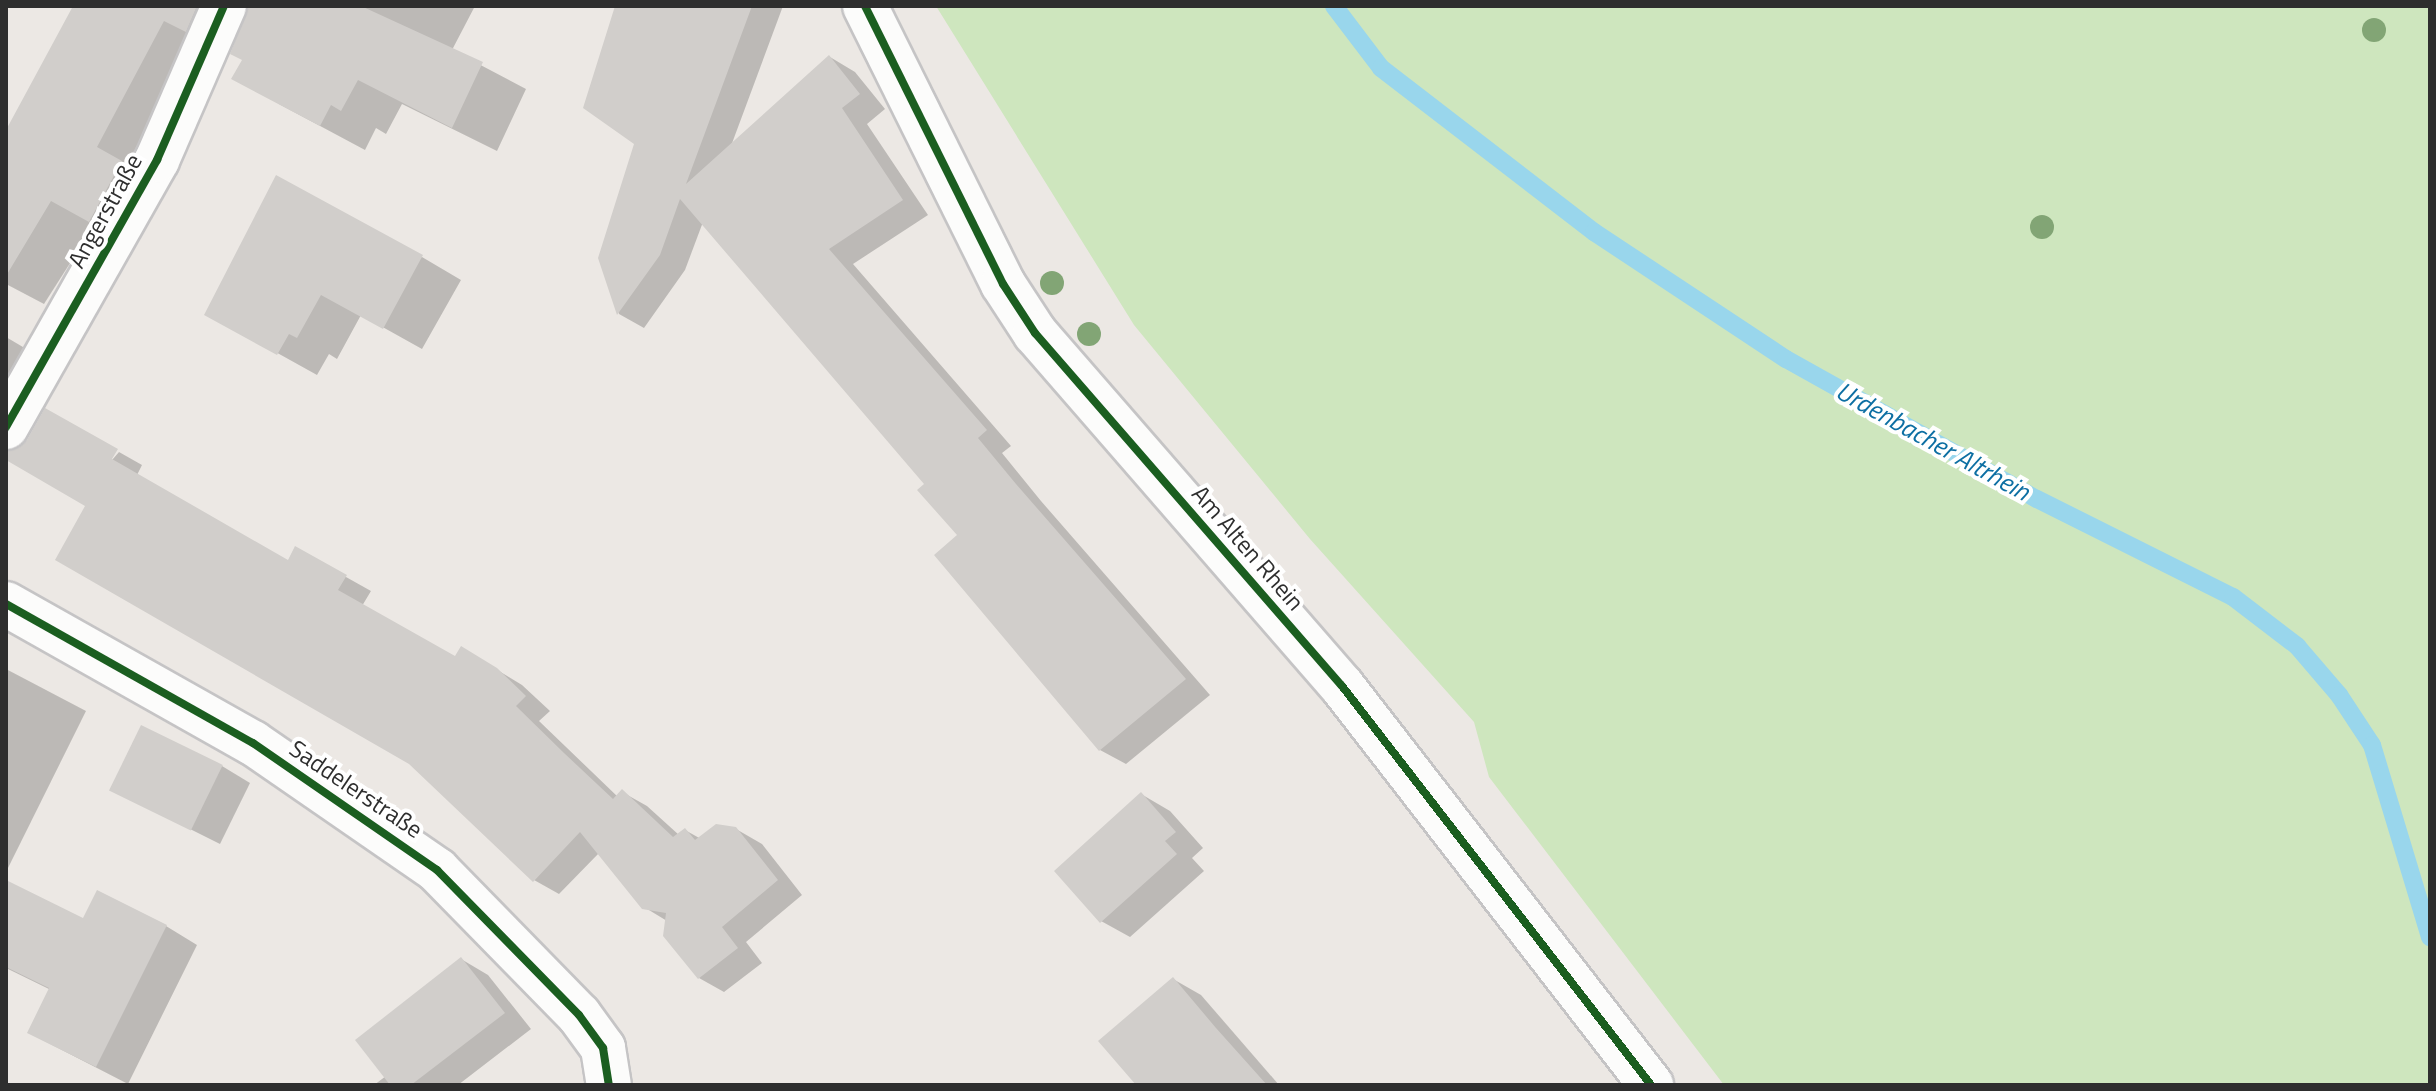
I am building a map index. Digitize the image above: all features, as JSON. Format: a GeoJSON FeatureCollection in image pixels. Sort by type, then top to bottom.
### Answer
{"type":"FeatureCollection","features":[{"type":"Feature","properties":{"kind":"street","name":"Angerstraße"},"geometry":{"type":"LineString","coordinates":[[6,427],[157,160],[224,6]]}},
{"type":"Feature","properties":{"kind":"street","name":"Am Alten Rhein"},"geometry":{"type":"LineString","coordinates":[[865,6],[1003,284],[1035,333],[1342,686],[1651,1085]]}},
{"type":"Feature","properties":{"kind":"street","name":"Saddelerstraße"},"geometry":{"type":"LineString","coordinates":[[6,604],[253,743],[437,870],[579,1015],[603,1048],[609,1085]]}},
{"type":"Feature","properties":{"kind":"green space"},"geometry":{"type":"Polygon","coordinates":[[[936,6],[2430,6],[2430,1085],[1724,1085],[1489,777],[1474,722],[1310,539],[1134,325],[936,6]]]}},
{"type":"Feature","properties":{"kind":"building"},"geometry":{"type":"Polygon","coordinates":[[[73,6],[197,6],[186,32],[164,21],[97,147],[122,161],[89,222],[51,201],[6,276],[6,130],[73,6]]]}},
{"type":"Feature","properties":{"kind":"building"},"geometry":{"type":"Polygon","coordinates":[[[249,6],[361,6],[483,62],[452,128],[358,80],[341,111],[331,105],[320,126],[231,79],[242,60],[230,54],[249,6]]]}},
{"type":"Feature","properties":{"kind":"building"},"geometry":{"type":"Polygon","coordinates":[[[615,6],[752,6],[686,184],[829,55],[860,94],[842,108],[903,200],[829,249],[987,430],[978,438],[1016,484],[1186,679],[1099,751],[934,555],[957,535],[917,490],[924,484],[680,199],[660,255],[617,315],[598,258],[634,144],[583,108],[615,6]]]}},
{"type":"Feature","properties":{"kind":"building"},"geometry":{"type":"Polygon","coordinates":[[[276,175],[423,255],[383,329],[321,295],[297,338],[289,334],[277,355],[204,315],[276,175]]]}},
{"type":"Feature","properties":{"kind":"building"},"geometry":{"type":"Polygon","coordinates":[[[45,408],[118,449],[112,459],[288,560],[295,546],[347,575],[338,590],[455,656],[461,646],[497,668],[526,696],[516,706],[564,753],[613,799],[622,789],[673,837],[685,828],[695,840],[716,824],[736,827],[778,880],[722,927],[738,948],[698,979],[663,936],[666,913],[642,909],[580,832],[533,882],[409,764],[55,560],[85,506],[6,460],[6,452],[27,440],[45,408]]]}},
{"type":"Feature","properties":{"kind":"building"},"geometry":{"type":"Polygon","coordinates":[[[141,725],[223,765],[191,831],[109,791],[141,725]]]}},
{"type":"Feature","properties":{"kind":"building"},"geometry":{"type":"Polygon","coordinates":[[[1141,792],[1176,832],[1165,841],[1177,854],[1100,923],[1054,871],[1141,792]]]}},
{"type":"Feature","properties":{"kind":"building"},"geometry":{"type":"Polygon","coordinates":[[[6,880],[83,918],[97,890],[167,925],[96,1067],[27,1033],[49,988],[6,967],[6,880]]]}},
{"type":"Feature","properties":{"kind":"building"},"geometry":{"type":"Polygon","coordinates":[[[461,957],[505,1013],[411,1085],[390,1085],[355,1040],[461,957]]]}},
{"type":"Feature","properties":{"kind":"building"},"geometry":{"type":"Polygon","coordinates":[[[1173,977],[1267,1085],[1136,1085],[1098,1041],[1173,977]]]}},
{"type":"Feature","properties":{"kind":"waterway","name":"Urdenbacher Altrhein"},"geometry":{"type":"LineString","coordinates":[[1334,6],[1381,68],[1594,232],[1786,359],[2037,499],[2233,597],[2297,646],[2339,695],[2372,745],[2430,937]]}},
{"type":"Feature","properties":{"kind":"cycle path"},"geometry":{"type":"LineString","coordinates":[[6,427],[157,160],[224,6]]}},
{"type":"Feature","properties":{"kind":"cycle path"},"geometry":{"type":"LineString","coordinates":[[865,6],[1003,284],[1035,333],[1342,686],[1651,1085]]}},
{"type":"Feature","properties":{"kind":"cycle path"},"geometry":{"type":"LineString","coordinates":[[6,604],[253,743],[437,870],[579,1015],[603,1048],[609,1085]]}}]}
